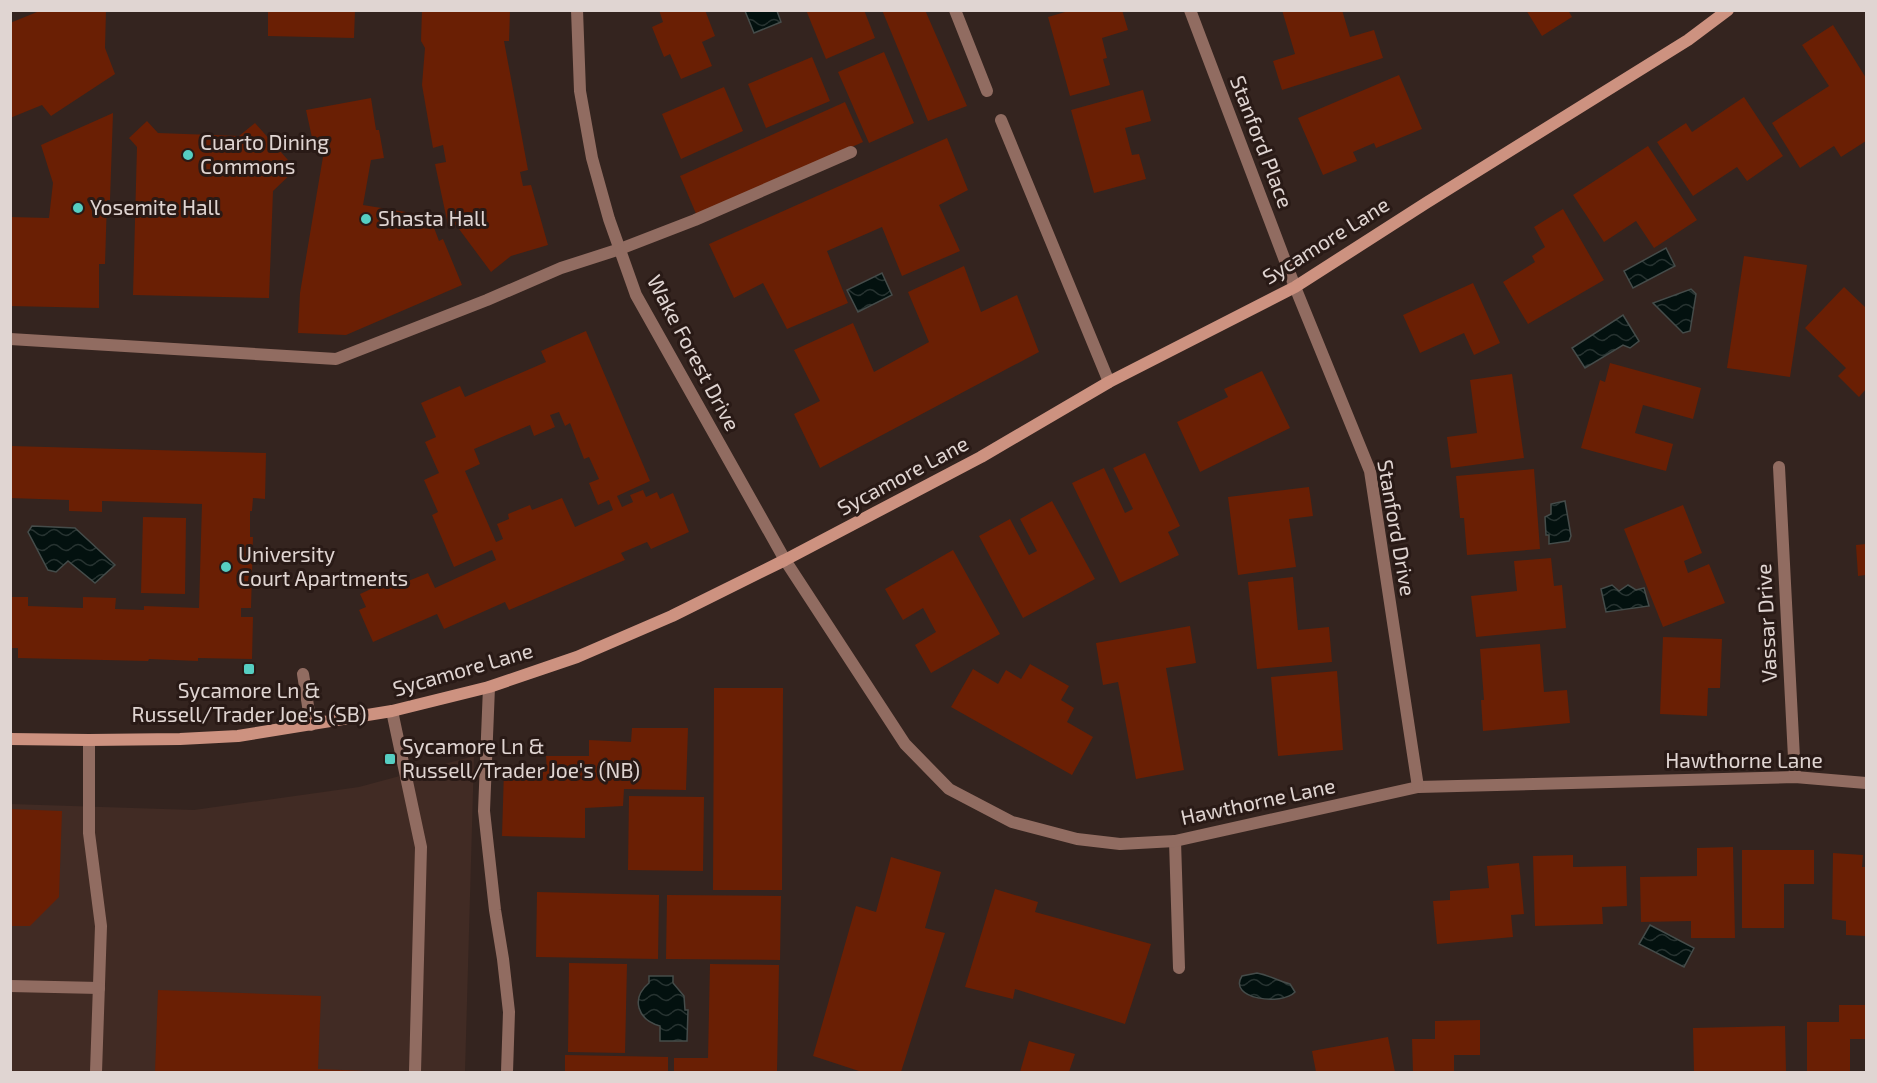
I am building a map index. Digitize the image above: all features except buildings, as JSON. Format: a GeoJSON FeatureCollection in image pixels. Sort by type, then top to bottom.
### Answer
{"type":"FeatureCollection","features":[{"type":"Feature","properties":{"kind":"street","name":"Wake Forest Drive"},"geometry":{"type":"LineString","coordinates":[[577,10],[580,91],[592,158],[609,219],[636,295],[785,560]]}},
{"type":"Feature","properties":{"kind":"street"},"geometry":{"type":"LineString","coordinates":[[954,10],[987,91]]}},
{"type":"Feature","properties":{"kind":"street","name":"Stanford Place"},"geometry":{"type":"LineString","coordinates":[[1190,10],[1295,286]]}},
{"type":"Feature","properties":{"kind":"street","name":"Sycamore Lane"},"geometry":{"type":"LineString","coordinates":[[10,739],[180,739],[238,736],[392,711],[489,687],[578,657],[672,616],[785,560],[981,457],[1109,382],[1295,286],[1688,40],[1728,10]]}},
{"type":"Feature","properties":{"kind":"street"},"geometry":{"type":"LineString","coordinates":[[1001,120],[1109,382]]}},
{"type":"Feature","properties":{"kind":"street"},"geometry":{"type":"LineString","coordinates":[[10,339],[336,359],[487,300],[561,268],[620,249],[695,220],[851,152]]}},
{"type":"Feature","properties":{"kind":"street","name":"Stanford Drive"},"geometry":{"type":"LineString","coordinates":[[1295,286],[1370,471],[1419,787]]}},
{"type":"Feature","properties":{"kind":"street","name":"Vassar Drive"},"geometry":{"type":"LineString","coordinates":[[1779,467],[1795,777]]}},
{"type":"Feature","properties":{"kind":"street","name":"Hawthorne Lane"},"geometry":{"type":"LineString","coordinates":[[785,560],[905,744],[949,789],[1012,822],[1077,839],[1120,844],[1175,841],[1419,787],[1795,777],[1866,783]]}},
{"type":"Feature","properties":{"kind":"street"},"geometry":{"type":"LineString","coordinates":[[303,674],[311,725]]}},
{"type":"Feature","properties":{"kind":"street"},"geometry":{"type":"LineString","coordinates":[[489,687],[484,811],[509,1012],[507,1072]]}},
{"type":"Feature","properties":{"kind":"street"},"geometry":{"type":"LineString","coordinates":[[392,711],[421,847],[415,1072]]}},
{"type":"Feature","properties":{"kind":"street"},"geometry":{"type":"LineString","coordinates":[[89,740],[88,833],[101,926],[96,1072]]}},
{"type":"Feature","properties":{"kind":"street"},"geometry":{"type":"LineString","coordinates":[[1175,841],[1179,968]]}},
{"type":"Feature","properties":{"kind":"street"},"geometry":{"type":"LineString","coordinates":[[10,986],[99,988]]}},
{"type":"Feature","properties":{"kind":"shaded area"},"geometry":{"type":"Polygon","coordinates":[[[474,756],[465,1072],[11,1072],[11,804],[194,810],[359,787],[474,756]]]}},
{"type":"Feature","properties":{"kind":"water"},"geometry":{"type":"Polygon","coordinates":[[[745,11],[777,11],[781,22],[754,33],[745,11]]]}},
{"type":"Feature","properties":{"kind":"water"},"geometry":{"type":"Polygon","coordinates":[[[1666,248],[1675,266],[1633,288],[1624,271],[1666,248]]]}},
{"type":"Feature","properties":{"kind":"water"},"geometry":{"type":"Polygon","coordinates":[[[882,273],[892,295],[858,312],[847,290],[882,273]]]}},
{"type":"Feature","properties":{"kind":"water"},"geometry":{"type":"Polygon","coordinates":[[[1691,289],[1696,294],[1690,331],[1683,333],[1653,303],[1691,289]]]}},
{"type":"Feature","properties":{"kind":"water"},"geometry":{"type":"Polygon","coordinates":[[[1623,315],[1639,341],[1630,348],[1623,345],[1585,368],[1572,348],[1623,315]]]}},
{"type":"Feature","properties":{"kind":"water"},"geometry":{"type":"Polygon","coordinates":[[[1565,501],[1571,536],[1569,541],[1549,544],[1545,517],[1551,514],[1551,504],[1565,501]]]}},
{"type":"Feature","properties":{"kind":"water"},"geometry":{"type":"Polygon","coordinates":[[[32,526],[75,528],[115,565],[95,583],[68,561],[56,572],[48,570],[28,532],[32,526]]]}},
{"type":"Feature","properties":{"kind":"water"},"geometry":{"type":"Polygon","coordinates":[[[1612,585],[1619,591],[1628,585],[1636,590],[1644,588],[1649,606],[1606,612],[1601,589],[1612,585]]]}},
{"type":"Feature","properties":{"kind":"water"},"geometry":{"type":"Polygon","coordinates":[[[1650,925],[1694,948],[1684,967],[1639,944],[1650,925]]]}},
{"type":"Feature","properties":{"kind":"water"},"geometry":{"type":"Polygon","coordinates":[[[1257,973],[1290,984],[1295,992],[1279,999],[1249,995],[1242,990],[1239,984],[1242,976],[1257,973]]]}},
{"type":"Feature","properties":{"kind":"water"},"geometry":{"type":"Polygon","coordinates":[[[649,976],[673,976],[673,983],[684,996],[685,1010],[688,1010],[687,1041],[660,1041],[660,1026],[646,1019],[642,1014],[638,1002],[643,989],[649,983],[649,976]]]}},
{"type":"Feature","properties":{"kind":"place","name":"Cuarto Dining Commons"},"geometry":{"type":"Point","coordinates":[188,155]}},
{"type":"Feature","properties":{"kind":"place","name":"Yosemite Hall"},"geometry":{"type":"Point","coordinates":[78,208]}},
{"type":"Feature","properties":{"kind":"place","name":"Shasta Hall"},"geometry":{"type":"Point","coordinates":[366,219]}},
{"type":"Feature","properties":{"kind":"place","name":"University Court Apartments"},"geometry":{"type":"Point","coordinates":[226,567]}},
{"type":"Feature","properties":{"kind":"place","name":"Sycamore Ln & Russell/Trader Joe's (SB)"},"geometry":{"type":"Point","coordinates":[249,669]}},
{"type":"Feature","properties":{"kind":"place","name":"Sycamore Ln & Russell/Trader Joe's (NB)"},"geometry":{"type":"Point","coordinates":[390,759]}}]}
